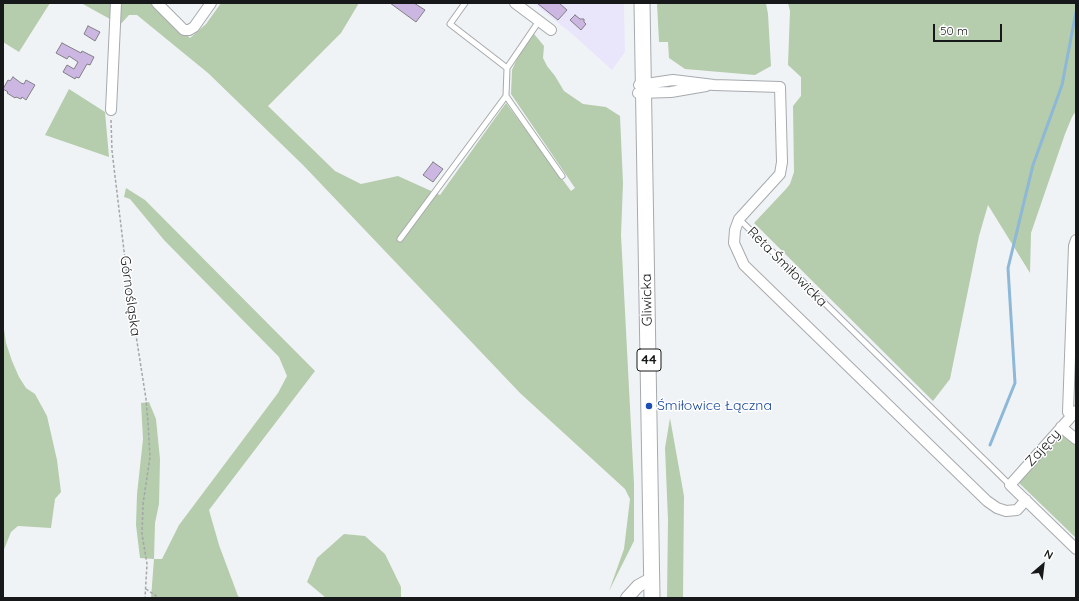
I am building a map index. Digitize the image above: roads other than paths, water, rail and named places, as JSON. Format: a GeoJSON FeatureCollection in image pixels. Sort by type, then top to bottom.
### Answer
{"type":"FeatureCollection","features":[{"type":"Feature","properties":{"kind":"main road","name":"Gliwicka"},"geometry":{"type":"LineString","coordinates":[[642,3],[640,89],[652,598]]}},
{"type":"Feature","properties":{"kind":"street"},"geometry":{"type":"LineString","coordinates":[[111,110],[116,3]]}},
{"type":"Feature","properties":{"kind":"street"},"geometry":{"type":"LineString","coordinates":[[157,3],[184,30],[190,30],[194,27],[211,3]]}},
{"type":"Feature","properties":{"kind":"street"},"geometry":{"type":"LineString","coordinates":[[515,3],[551,30]]}},
{"type":"Feature","properties":{"kind":"street"},"geometry":{"type":"LineString","coordinates":[[640,89],[673,80],[714,85],[780,87],[782,162],[780,174],[738,219]]}},
{"type":"Feature","properties":{"kind":"street","name":"Reta Śmiłowicka"},"geometry":{"type":"LineString","coordinates":[[738,219],[734,243],[744,265],[987,501],[997,508],[1006,511],[1017,510],[1026,500]]}},
{"type":"Feature","properties":{"kind":"street"},"geometry":{"type":"LineString","coordinates":[[1073,413],[1068,412],[1074,246],[1076,240]]}},
{"type":"Feature","properties":{"kind":"street","name":"Zajęcy"},"geometry":{"type":"LineString","coordinates":[[1010,485],[1073,413]]}},
{"type":"Feature","properties":{"kind":"street"},"geometry":{"type":"LineString","coordinates":[[1061,427],[1076,439]]}},
{"type":"Feature","properties":{"kind":"street","name":"Reta Śmiłowicka"},"geometry":{"type":"LineString","coordinates":[[1010,485],[1076,548]]}},
{"type":"Feature","properties":{"kind":"street"},"geometry":{"type":"LineString","coordinates":[[627,598],[638,586],[652,580]]}},
{"type":"Feature","properties":{"kind":"lane"},"geometry":{"type":"LineString","coordinates":[[465,3],[450,24],[507,68]]}},
{"type":"Feature","properties":{"kind":"lane"},"geometry":{"type":"LineString","coordinates":[[400,239],[506,96],[507,68],[539,21]]}},
{"type":"Feature","properties":{"kind":"lane"},"geometry":{"type":"LineString","coordinates":[[506,96],[562,176]]}},
{"type":"Feature","properties":{"kind":"lane","name":"Reta Śmiłowicka"},"geometry":{"type":"LineString","coordinates":[[738,219],[1010,485]]}},
{"type":"Feature","properties":{"kind":"waterway"},"geometry":{"type":"LineString","coordinates":[[990,445],[1015,383],[1008,268],[1033,165],[1062,85],[1076,12]]}},
{"type":"Feature","properties":{"kind":"place","name":"Śmiłowice Łączna"},"geometry":{"type":"Point","coordinates":[649,406]}}]}
